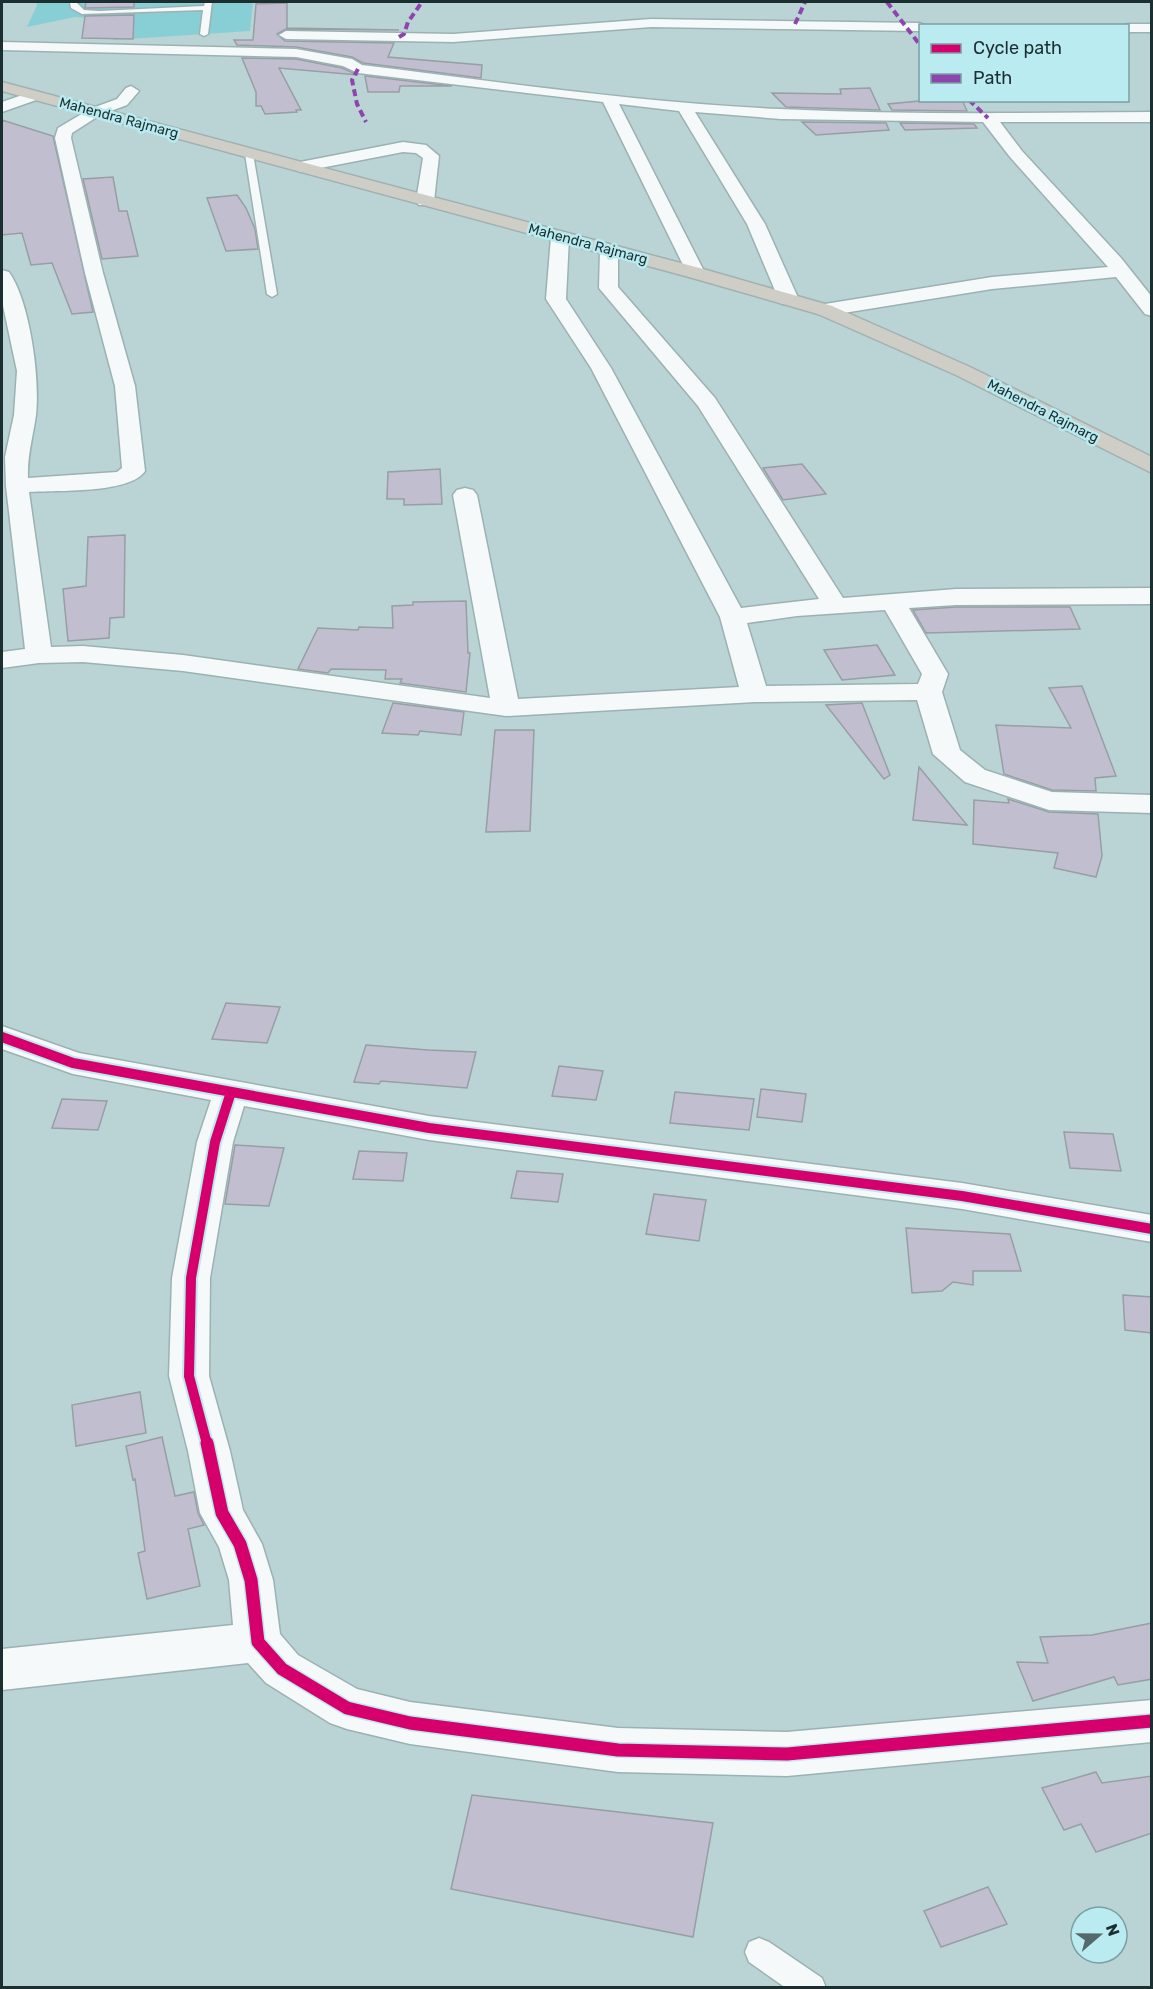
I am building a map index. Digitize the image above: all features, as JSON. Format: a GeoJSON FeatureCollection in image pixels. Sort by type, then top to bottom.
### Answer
{"type":"FeatureCollection","features":[{"type":"Feature","properties":{"kind":"highway","name":"Mahendra Rajmarg"},"geometry":{"type":"LineString","coordinates":[[2,87],[696,273],[825,310],[963,371],[1152,466]]}},
{"type":"Feature","properties":{"kind":"street"},"geometry":{"type":"LineString","coordinates":[[272,34],[453,38],[651,23],[919,27]]}},
{"type":"Feature","properties":{"kind":"street"},"geometry":{"type":"LineString","coordinates":[[1129,28],[1152,28]]}},
{"type":"Feature","properties":{"kind":"street"},"geometry":{"type":"LineString","coordinates":[[92,48],[110,39],[168,36]]}},
{"type":"Feature","properties":{"kind":"street"},"geometry":{"type":"LineString","coordinates":[[2,46],[296,53],[347,62],[358,69],[684,107],[781,114],[988,118],[1152,117]]}},
{"type":"Feature","properties":{"kind":"street"},"geometry":{"type":"LineString","coordinates":[[17,486],[110,480],[124,477],[134,471],[126,410],[126,386],[94,273],[63,138],[64,131],[70,126],[95,112],[122,102],[131,91]]}},
{"type":"Feature","properties":{"kind":"street"},"geometry":{"type":"LineString","coordinates":[[2,107],[34,96]]}},
{"type":"Feature","properties":{"kind":"street"},"geometry":{"type":"LineString","coordinates":[[609,99],[696,273]]}},
{"type":"Feature","properties":{"kind":"street"},"geometry":{"type":"LineString","coordinates":[[684,107],[756,224],[789,300]]}},
{"type":"Feature","properties":{"kind":"street"},"geometry":{"type":"LineString","coordinates":[[988,118],[1016,154],[1152,310]]}},
{"type":"Feature","properties":{"kind":"street"},"geometry":{"type":"LineString","coordinates":[[300,167],[396,148],[420,148],[431,156],[432,162],[425,201]]}},
{"type":"Feature","properties":{"kind":"street"},"geometry":{"type":"LineString","coordinates":[[560,237],[556,299],[601,368],[732,617],[755,694]]}},
{"type":"Feature","properties":{"kind":"street"},"geometry":{"type":"LineString","coordinates":[[609,250],[609,288],[706,403],[836,606]]}},
{"type":"Feature","properties":{"kind":"street"},"geometry":{"type":"LineString","coordinates":[[825,310],[992,283],[1141,268]]}},
{"type":"Feature","properties":{"kind":"street"},"geometry":{"type":"LineString","coordinates":[[2,276],[12,303],[27,371],[25,415],[16,457],[17,486],[39,655]]}},
{"type":"Feature","properties":{"kind":"street"},"geometry":{"type":"LineString","coordinates":[[465,495],[506,708]]}},
{"type":"Feature","properties":{"kind":"street"},"geometry":{"type":"LineString","coordinates":[[732,617],[956,597],[1152,596]]}},
{"type":"Feature","properties":{"kind":"street"},"geometry":{"type":"LineString","coordinates":[[894,602],[934,674],[928,692],[947,754],[975,776],[1049,801],[1152,804]]}},
{"type":"Feature","properties":{"kind":"street"},"geometry":{"type":"LineString","coordinates":[[2,660],[39,655],[83,654],[183,663],[506,708],[755,694],[928,692]]}},
{"type":"Feature","properties":{"kind":"street"},"geometry":{"type":"LineString","coordinates":[[2,1037],[73,1063],[429,1128],[962,1196],[1152,1229]]}},
{"type":"Feature","properties":{"kind":"street"},"geometry":{"type":"LineString","coordinates":[[231,1092],[215,1142],[191,1278],[189,1376],[209,1450],[222,1513],[240,1544],[251,1580],[258,1642],[282,1669],[346,1708],[410,1723],[618,1750],[787,1754],[1152,1722]]}},
{"type":"Feature","properties":{"kind":"street"},"geometry":{"type":"LineString","coordinates":[[2,1670],[258,1642]]}},
{"type":"Feature","properties":{"kind":"lane"},"geometry":{"type":"LineString","coordinates":[[73,2],[74,6],[82,12],[99,13],[207,5],[204,34]]}},
{"type":"Feature","properties":{"kind":"lane"},"geometry":{"type":"LineString","coordinates":[[249,154],[272,294]]}},
{"type":"Feature","properties":{"kind":"lane"},"geometry":{"type":"LineString","coordinates":[[759,1952],[812,1988]]}},
{"type":"Feature","properties":{"kind":"shaded area"},"geometry":{"type":"Polygon","coordinates":[[[36,2],[253,2],[250,31],[113,40],[119,21],[75,17],[27,27],[37,5],[36,2]]]}},
{"type":"Feature","properties":{"kind":"building"},"geometry":{"type":"Polygon","coordinates":[[[86,2],[134,2],[134,7],[85,8],[86,2]]]}},
{"type":"Feature","properties":{"kind":"building"},"geometry":{"type":"Polygon","coordinates":[[[287,3],[287,28],[399,30],[286,29],[277,34],[285,41],[394,43],[388,57],[482,65],[481,78],[363,63],[352,57],[296,47],[237,45],[234,40],[253,40],[256,4],[287,3]]]}},
{"type":"Feature","properties":{"kind":"building"},"geometry":{"type":"Polygon","coordinates":[[[134,15],[133,39],[82,38],[85,16],[134,15]]]}},
{"type":"Feature","properties":{"kind":"building"},"geometry":{"type":"Polygon","coordinates":[[[242,58],[296,59],[342,68],[358,75],[279,68],[301,110],[265,114],[261,106],[256,106],[256,92],[242,58]]]}},
{"type":"Feature","properties":{"kind":"building"},"geometry":{"type":"Polygon","coordinates":[[[365,76],[452,86],[400,86],[399,92],[368,92],[365,76]]]}},
{"type":"Feature","properties":{"kind":"building"},"geometry":{"type":"Polygon","coordinates":[[[870,88],[880,110],[786,107],[772,93],[841,94],[840,89],[870,88]]]}},
{"type":"Feature","properties":{"kind":"building"},"geometry":{"type":"Polygon","coordinates":[[[919,101],[963,102],[967,111],[892,110],[888,104],[919,101]]]}},
{"type":"Feature","properties":{"kind":"building"},"geometry":{"type":"Polygon","coordinates":[[[2,120],[53,136],[93,312],[72,314],[52,263],[31,265],[22,233],[2,235],[2,120]]]}},
{"type":"Feature","properties":{"kind":"building"},"geometry":{"type":"Polygon","coordinates":[[[802,122],[886,123],[889,130],[816,135],[802,122]]]}},
{"type":"Feature","properties":{"kind":"building"},"geometry":{"type":"Polygon","coordinates":[[[900,123],[974,124],[977,128],[905,130],[900,123]]]}},
{"type":"Feature","properties":{"kind":"building"},"geometry":{"type":"Polygon","coordinates":[[[113,177],[119,211],[127,211],[138,256],[102,259],[83,179],[113,177]]]}},
{"type":"Feature","properties":{"kind":"building"},"geometry":{"type":"Polygon","coordinates":[[[237,195],[246,208],[255,229],[258,249],[226,251],[207,198],[237,195]]]}},
{"type":"Feature","properties":{"kind":"building"},"geometry":{"type":"Polygon","coordinates":[[[802,464],[826,494],[783,500],[763,468],[802,464]]]}},
{"type":"Feature","properties":{"kind":"building"},"geometry":{"type":"Polygon","coordinates":[[[440,469],[442,504],[404,505],[404,499],[387,499],[388,472],[440,469]]]}},
{"type":"Feature","properties":{"kind":"building"},"geometry":{"type":"Polygon","coordinates":[[[125,535],[124,617],[110,618],[109,638],[68,641],[63,589],[86,586],[88,537],[125,535]]]}},
{"type":"Feature","properties":{"kind":"building"},"geometry":{"type":"Polygon","coordinates":[[[466,601],[468,653],[470,653],[466,692],[400,683],[402,679],[385,679],[386,670],[331,669],[328,673],[298,669],[318,628],[358,630],[359,627],[393,628],[392,606],[413,605],[413,602],[466,601]]]}},
{"type":"Feature","properties":{"kind":"building"},"geometry":{"type":"Polygon","coordinates":[[[956,607],[1070,607],[1080,629],[926,633],[913,610],[956,607]]]}},
{"type":"Feature","properties":{"kind":"building"},"geometry":{"type":"Polygon","coordinates":[[[877,645],[895,675],[842,680],[824,650],[877,645]]]}},
{"type":"Feature","properties":{"kind":"building"},"geometry":{"type":"Polygon","coordinates":[[[1082,686],[1116,776],[1095,778],[1096,791],[1052,790],[1004,774],[996,725],[1071,728],[1049,688],[1082,686]]]}},
{"type":"Feature","properties":{"kind":"building"},"geometry":{"type":"Polygon","coordinates":[[[393,703],[464,712],[461,735],[420,731],[418,735],[382,733],[393,703]]]}},
{"type":"Feature","properties":{"kind":"building"},"geometry":{"type":"Polygon","coordinates":[[[862,703],[890,775],[884,779],[826,705],[862,703]]]}},
{"type":"Feature","properties":{"kind":"building"},"geometry":{"type":"Polygon","coordinates":[[[495,730],[534,730],[530,831],[486,832],[495,730]]]}},
{"type":"Feature","properties":{"kind":"building"},"geometry":{"type":"Polygon","coordinates":[[[919,767],[967,825],[913,820],[919,767]]]}},
{"type":"Feature","properties":{"kind":"building"},"geometry":{"type":"Polygon","coordinates":[[[1008,799],[1049,812],[1098,814],[1102,856],[1096,877],[1054,868],[1058,853],[973,844],[974,800],[1009,803],[1008,799]]]}},
{"type":"Feature","properties":{"kind":"building"},"geometry":{"type":"Polygon","coordinates":[[[226,1003],[280,1007],[267,1043],[212,1039],[226,1003]]]}},
{"type":"Feature","properties":{"kind":"building"},"geometry":{"type":"Polygon","coordinates":[[[366,1045],[476,1052],[467,1088],[381,1081],[379,1084],[354,1082],[366,1045]]]}},
{"type":"Feature","properties":{"kind":"building"},"geometry":{"type":"Polygon","coordinates":[[[559,1066],[603,1071],[596,1100],[552,1096],[559,1066]]]}},
{"type":"Feature","properties":{"kind":"building"},"geometry":{"type":"Polygon","coordinates":[[[761,1089],[806,1094],[802,1122],[757,1117],[761,1089]]]}},
{"type":"Feature","properties":{"kind":"building"},"geometry":{"type":"Polygon","coordinates":[[[675,1092],[754,1099],[749,1130],[670,1123],[675,1092]]]}},
{"type":"Feature","properties":{"kind":"building"},"geometry":{"type":"Polygon","coordinates":[[[62,1099],[107,1101],[98,1130],[52,1128],[62,1099]]]}},
{"type":"Feature","properties":{"kind":"building"},"geometry":{"type":"Polygon","coordinates":[[[1064,1132],[1113,1134],[1121,1171],[1070,1168],[1064,1132]]]}},
{"type":"Feature","properties":{"kind":"building"},"geometry":{"type":"Polygon","coordinates":[[[235,1145],[284,1148],[269,1206],[225,1204],[235,1145]]]}},
{"type":"Feature","properties":{"kind":"building"},"geometry":{"type":"Polygon","coordinates":[[[359,1151],[407,1153],[403,1181],[353,1179],[359,1151]]]}},
{"type":"Feature","properties":{"kind":"building"},"geometry":{"type":"Polygon","coordinates":[[[517,1171],[563,1174],[558,1202],[511,1198],[517,1171]]]}},
{"type":"Feature","properties":{"kind":"building"},"geometry":{"type":"Polygon","coordinates":[[[654,1194],[706,1200],[699,1241],[646,1234],[654,1194]]]}},
{"type":"Feature","properties":{"kind":"building"},"geometry":{"type":"Polygon","coordinates":[[[906,1228],[1010,1234],[1021,1271],[973,1271],[973,1285],[953,1282],[942,1291],[912,1293],[906,1228]]]}},
{"type":"Feature","properties":{"kind":"building"},"geometry":{"type":"Polygon","coordinates":[[[1123,1295],[1152,1297],[1152,1333],[1125,1330],[1123,1295]]]}},
{"type":"Feature","properties":{"kind":"building"},"geometry":{"type":"Polygon","coordinates":[[[140,1392],[146,1433],[76,1446],[72,1405],[140,1392]]]}},
{"type":"Feature","properties":{"kind":"building"},"geometry":{"type":"Polygon","coordinates":[[[162,1437],[175,1496],[194,1492],[198,1513],[204,1525],[188,1529],[200,1586],[147,1599],[138,1553],[145,1551],[135,1479],[133,1480],[126,1446],[162,1437]]]}},
{"type":"Feature","properties":{"kind":"building"},"geometry":{"type":"Polygon","coordinates":[[[1152,1623],[1152,1679],[1118,1685],[1114,1677],[1033,1701],[1017,1662],[1048,1663],[1040,1637],[1092,1635],[1152,1623]]]}},
{"type":"Feature","properties":{"kind":"building"},"geometry":{"type":"Polygon","coordinates":[[[1096,1772],[1102,1783],[1152,1776],[1152,1833],[1096,1852],[1081,1824],[1064,1830],[1042,1788],[1096,1772]]]}},
{"type":"Feature","properties":{"kind":"building"},"geometry":{"type":"Polygon","coordinates":[[[472,1795],[713,1823],[693,1937],[451,1889],[472,1795]]]}},
{"type":"Feature","properties":{"kind":"building"},"geometry":{"type":"Polygon","coordinates":[[[988,1887],[1007,1924],[941,1947],[924,1911],[988,1887]]]}},
{"type":"Feature","properties":{"kind":"marked path"},"geometry":{"type":"LineString","coordinates":[[399,37],[404,34],[408,22],[422,2]]}},
{"type":"Feature","properties":{"kind":"marked path"},"geometry":{"type":"LineString","coordinates":[[795,24],[805,2]]}},
{"type":"Feature","properties":{"kind":"marked path"},"geometry":{"type":"LineString","coordinates":[[887,2],[919,44]]}},
{"type":"Feature","properties":{"kind":"marked path"},"geometry":{"type":"LineString","coordinates":[[358,69],[352,80],[357,104],[366,122]]}},
{"type":"Feature","properties":{"kind":"marked path"},"geometry":{"type":"LineString","coordinates":[[971,102],[988,118]]}},
{"type":"Feature","properties":{"kind":"cycle path"},"geometry":{"type":"LineString","coordinates":[[2,1037],[73,1063],[429,1128],[962,1196],[1152,1229]]}},
{"type":"Feature","properties":{"kind":"cycle path"},"geometry":{"type":"LineString","coordinates":[[231,1092],[215,1142],[191,1278],[189,1376],[209,1451],[222,1513],[240,1544],[251,1580],[258,1642],[282,1669],[347,1708],[410,1723],[618,1750],[787,1754],[1152,1721]]}}]}
